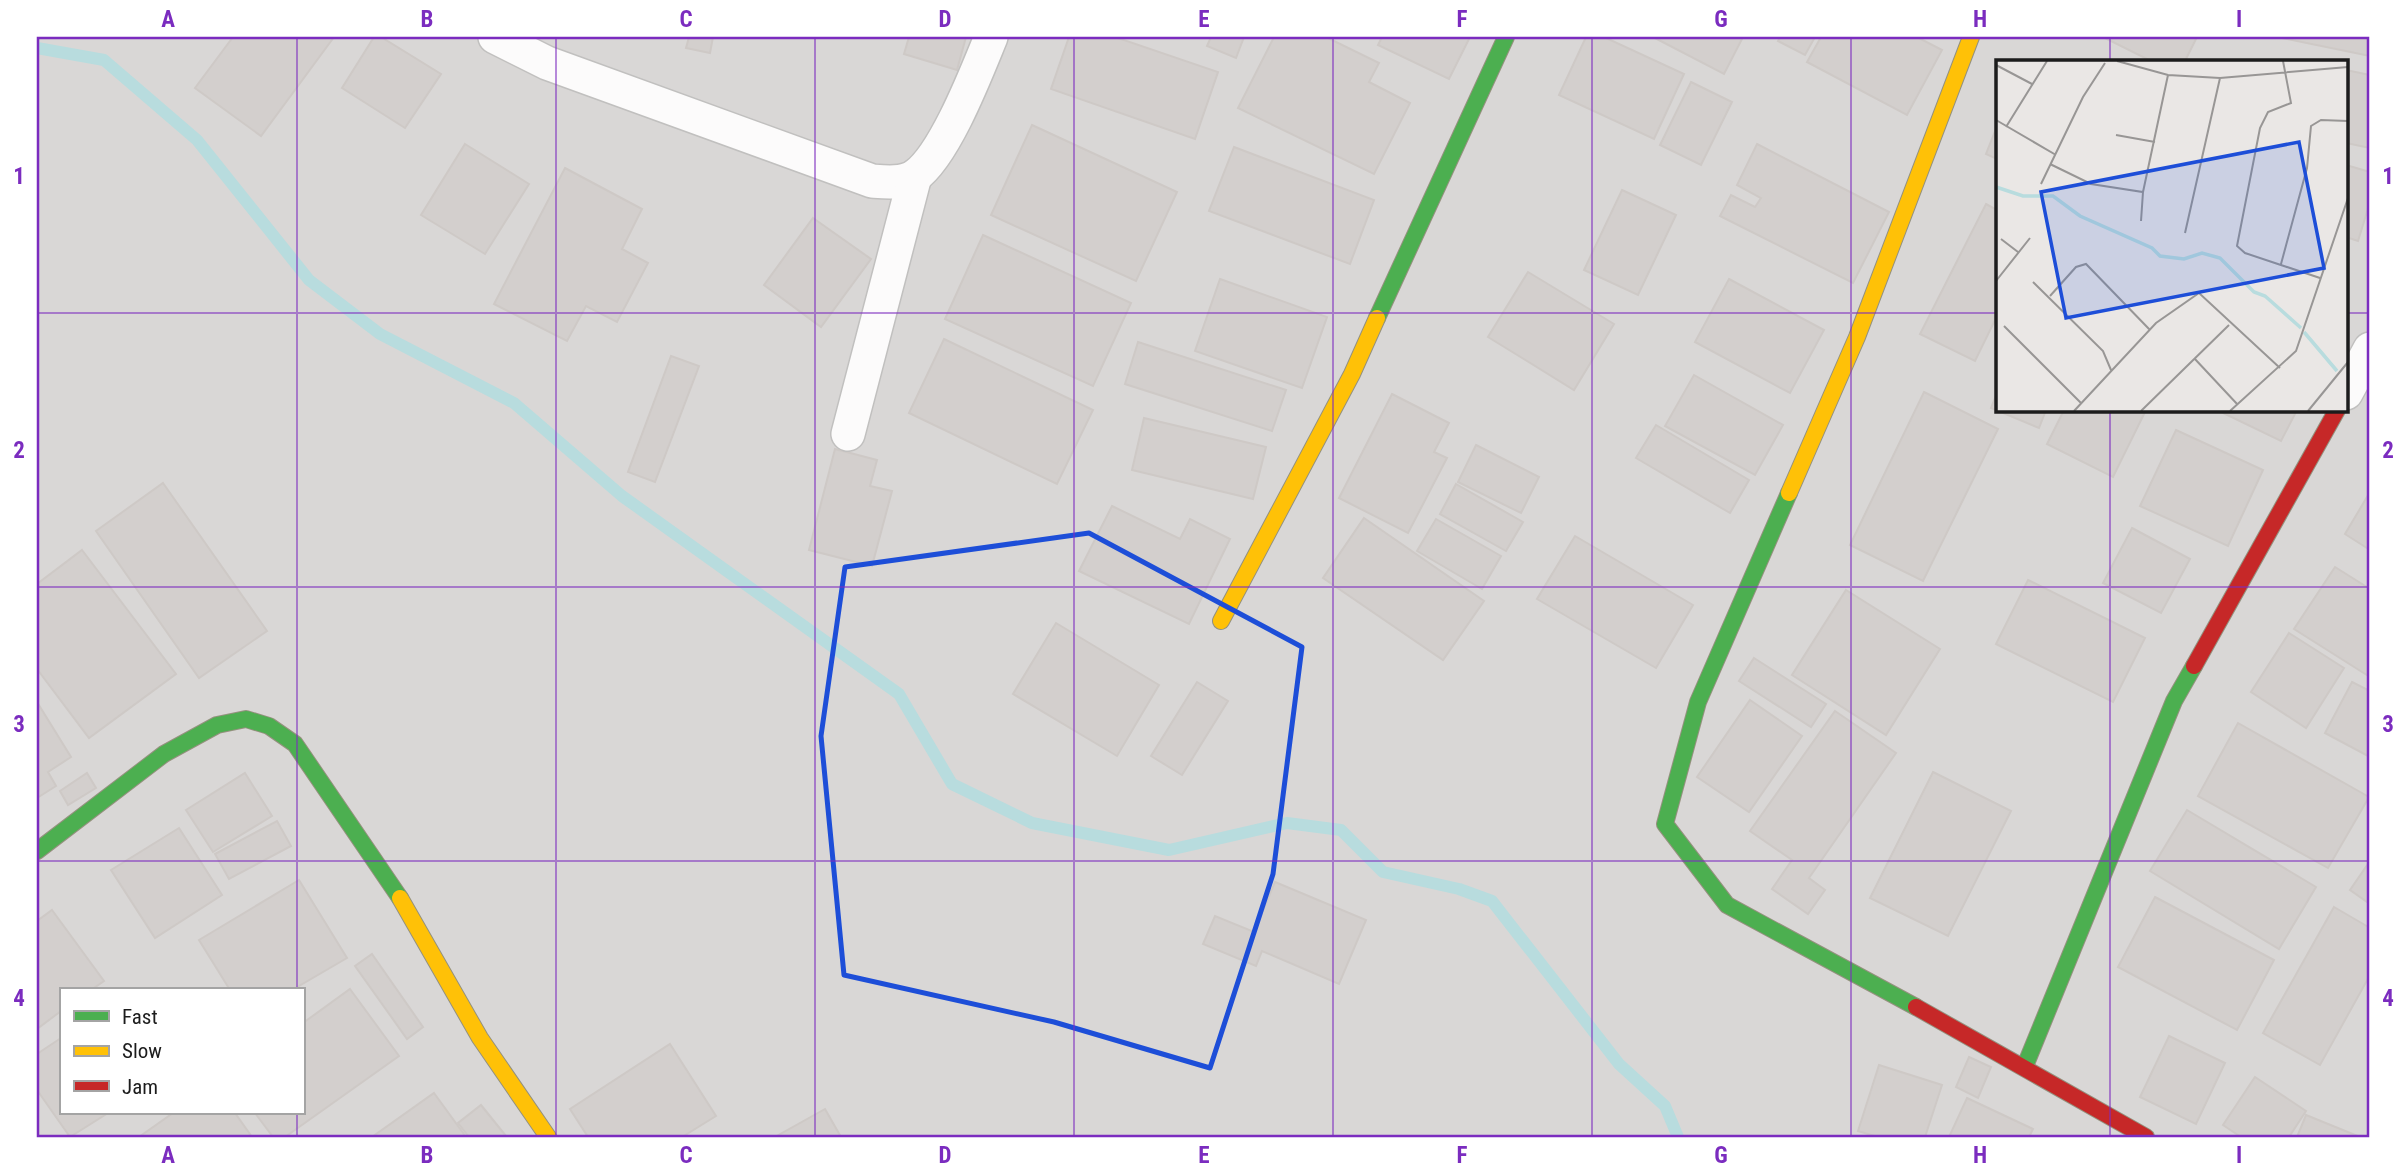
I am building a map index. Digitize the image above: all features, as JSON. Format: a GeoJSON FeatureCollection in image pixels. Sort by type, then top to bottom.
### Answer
{"type":"FeatureCollection","features":[{"type":"Feature","properties":{"kind":"street"},"geometry":{"type":"LineString","coordinates":[[495,37],[547,63],[872,181],[895,182],[915,176]]}},
{"type":"Feature","properties":{"kind":"street"},"geometry":{"type":"LineString","coordinates":[[848,434],[915,176],[934,153],[965,99],[991,37]]}},
{"type":"Feature","properties":{"kind":"street"},"geometry":{"type":"LineString","coordinates":[[1221,621],[1352,374],[1506,37]]}},
{"type":"Feature","properties":{"kind":"street"},"geometry":{"type":"LineString","coordinates":[[1971,37],[1857,337],[1698,702],[1665,824],[1727,905],[2025,1066],[2146,1137]]}},
{"type":"Feature","properties":{"kind":"street"},"geometry":{"type":"LineString","coordinates":[[2348,389],[2370,349]]}},
{"type":"Feature","properties":{"kind":"street"},"geometry":{"type":"LineString","coordinates":[[2025,1066],[2174,701],[2336,411]]}},
{"type":"Feature","properties":{"kind":"street"},"geometry":{"type":"LineString","coordinates":[[37,851],[187,738],[219,723],[237,719],[254,720],[275,727],[295,744],[390,880],[480,1038],[548,1137]]}},
{"type":"Feature","properties":{"kind":"highlighted area"},"geometry":{"type":"Polygon","coordinates":[[[1089,533],[1302,647],[1273,874],[1210,1068],[1054,1022],[844,975],[821,736],[845,567],[1089,533]]]}},
{"type":"Feature","properties":{"kind":"shaded area"},"geometry":{"type":"Polygon","coordinates":[[[37,37],[2370,37],[2370,1137],[37,1137],[37,37]]]}},
{"type":"Feature","properties":{"kind":"building"},"geometry":{"type":"Polygon","coordinates":[[[233,37],[334,37],[261,136],[195,88],[233,37]]]}},
{"type":"Feature","properties":{"kind":"building"},"geometry":{"type":"Polygon","coordinates":[[[374,37],[381,37],[441,74],[405,128],[342,88],[374,37]]]}},
{"type":"Feature","properties":{"kind":"building"},"geometry":{"type":"Polygon","coordinates":[[[689,37],[713,37],[710,53],[686,48],[689,37]]]}},
{"type":"Feature","properties":{"kind":"building"},"geometry":{"type":"Polygon","coordinates":[[[909,37],[966,37],[957,70],[904,54],[909,37]]]}},
{"type":"Feature","properties":{"kind":"building"},"geometry":{"type":"Polygon","coordinates":[[[1069,37],[1115,37],[1218,72],[1195,139],[1051,89],[1069,37]]]}},
{"type":"Feature","properties":{"kind":"building"},"geometry":{"type":"Polygon","coordinates":[[[1211,37],[1244,37],[1236,58],[1207,46],[1211,37]]]}},
{"type":"Feature","properties":{"kind":"building"},"geometry":{"type":"Polygon","coordinates":[[[1274,37],[1326,37],[1379,63],[1369,82],[1410,103],[1374,174],[1238,108],[1274,37]]]}},
{"type":"Feature","properties":{"kind":"building"},"geometry":{"type":"Polygon","coordinates":[[[1382,37],[1470,37],[1449,79],[1378,45],[1382,37]]]}},
{"type":"Feature","properties":{"kind":"building"},"geometry":{"type":"Polygon","coordinates":[[[1586,37],[1604,37],[1684,74],[1654,139],[1559,95],[1586,37]]]}},
{"type":"Feature","properties":{"kind":"building"},"geometry":{"type":"Polygon","coordinates":[[[1653,37],[1743,37],[1724,74],[1653,37]]]}},
{"type":"Feature","properties":{"kind":"building"},"geometry":{"type":"Polygon","coordinates":[[[1780,37],[1815,37],[1805,55],[1778,41],[1780,37]]]}},
{"type":"Feature","properties":{"kind":"building"},"geometry":{"type":"Polygon","coordinates":[[[1821,37],[1917,37],[1942,50],[1907,115],[1807,62],[1821,37]]]}},
{"type":"Feature","properties":{"kind":"building"},"geometry":{"type":"Polygon","coordinates":[[[2103,37],[2197,37],[2186,60],[2149,60],[2103,37]]]}},
{"type":"Feature","properties":{"kind":"building"},"geometry":{"type":"Polygon","coordinates":[[[2277,37],[2370,37],[2370,56],[2277,37]]]}},
{"type":"Feature","properties":{"kind":"building"},"geometry":{"type":"Polygon","coordinates":[[[2348,70],[2370,75],[2370,148],[2348,143],[2348,70]]]}},
{"type":"Feature","properties":{"kind":"building"},"geometry":{"type":"Polygon","coordinates":[[[1691,82],[1732,102],[1701,165],[1660,145],[1691,82]]]}},
{"type":"Feature","properties":{"kind":"building"},"geometry":{"type":"Polygon","coordinates":[[[1032,125],[1177,192],[1136,281],[991,215],[1032,125]]]}},
{"type":"Feature","properties":{"kind":"building"},"geometry":{"type":"Polygon","coordinates":[[[1996,129],[1996,159],[1986,154],[1996,129]]]}},
{"type":"Feature","properties":{"kind":"building"},"geometry":{"type":"Polygon","coordinates":[[[465,144],[529,184],[485,254],[421,215],[465,144]]]}},
{"type":"Feature","properties":{"kind":"building"},"geometry":{"type":"Polygon","coordinates":[[[1757,144],[1889,212],[1853,283],[1720,216],[1731,195],[1755,207],[1761,198],[1737,185],[1757,144]]]}},
{"type":"Feature","properties":{"kind":"building"},"geometry":{"type":"Polygon","coordinates":[[[1234,147],[1374,200],[1350,264],[1209,211],[1234,147]]]}},
{"type":"Feature","properties":{"kind":"building"},"geometry":{"type":"Polygon","coordinates":[[[2348,166],[2370,172],[2370,202],[2358,241],[2348,238],[2348,166]]]}},
{"type":"Feature","properties":{"kind":"building"},"geometry":{"type":"Polygon","coordinates":[[[565,168],[642,209],[622,249],[648,263],[617,322],[586,306],[567,341],[494,304],[565,168]]]}},
{"type":"Feature","properties":{"kind":"building"},"geometry":{"type":"Polygon","coordinates":[[[1622,190],[1676,215],[1638,295],[1584,270],[1622,190]]]}},
{"type":"Feature","properties":{"kind":"building"},"geometry":{"type":"Polygon","coordinates":[[[1986,204],[1996,209],[1996,318],[1975,361],[1920,334],[1986,204]]]}},
{"type":"Feature","properties":{"kind":"building"},"geometry":{"type":"Polygon","coordinates":[[[813,218],[871,259],[821,327],[764,285],[813,218]]]}},
{"type":"Feature","properties":{"kind":"building"},"geometry":{"type":"Polygon","coordinates":[[[983,235],[1131,303],[1093,386],[945,319],[983,235]]]}},
{"type":"Feature","properties":{"kind":"building"},"geometry":{"type":"Polygon","coordinates":[[[1528,272],[1614,324],[1574,390],[1488,337],[1528,272]]]}},
{"type":"Feature","properties":{"kind":"building"},"geometry":{"type":"Polygon","coordinates":[[[1220,279],[1327,317],[1302,388],[1195,351],[1220,279]]]}},
{"type":"Feature","properties":{"kind":"building"},"geometry":{"type":"Polygon","coordinates":[[[1729,279],[1824,330],[1790,393],[1695,342],[1729,279]]]}},
{"type":"Feature","properties":{"kind":"building"},"geometry":{"type":"Polygon","coordinates":[[[944,339],[1093,410],[1057,484],[909,413],[944,339]]]}},
{"type":"Feature","properties":{"kind":"building"},"geometry":{"type":"Polygon","coordinates":[[[1138,342],[1286,390],[1272,431],[1125,384],[1138,342]]]}},
{"type":"Feature","properties":{"kind":"building"},"geometry":{"type":"Polygon","coordinates":[[[671,356],[699,366],[655,482],[628,472],[671,356]]]}},
{"type":"Feature","properties":{"kind":"building"},"geometry":{"type":"Polygon","coordinates":[[[1694,375],[1783,425],[1755,475],[1665,426],[1694,375]]]}},
{"type":"Feature","properties":{"kind":"building"},"geometry":{"type":"Polygon","coordinates":[[[1924,392],[1998,429],[1923,581],[1850,545],[1924,392]]]}},
{"type":"Feature","properties":{"kind":"building"},"geometry":{"type":"Polygon","coordinates":[[[1392,394],[1449,423],[1434,452],[1447,458],[1408,533],[1339,498],[1392,394]]]}},
{"type":"Feature","properties":{"kind":"building"},"geometry":{"type":"Polygon","coordinates":[[[1996,396],[1996,410],[1991,408],[1996,396]]]}},
{"type":"Feature","properties":{"kind":"building"},"geometry":{"type":"Polygon","coordinates":[[[1998,411],[2046,411],[2039,428],[1998,411]]]}},
{"type":"Feature","properties":{"kind":"building"},"geometry":{"type":"Polygon","coordinates":[[[2064,411],[2146,411],[2113,477],[2047,444],[2064,411]]]}},
{"type":"Feature","properties":{"kind":"building"},"geometry":{"type":"Polygon","coordinates":[[[2219,411],[2296,411],[2281,441],[2219,411]]]}},
{"type":"Feature","properties":{"kind":"building"},"geometry":{"type":"Polygon","coordinates":[[[1144,418],[1266,447],[1253,499],[1132,470],[1144,418]]]}},
{"type":"Feature","properties":{"kind":"building"},"geometry":{"type":"Polygon","coordinates":[[[1656,425],[1749,480],[1730,513],[1636,458],[1656,425]]]}},
{"type":"Feature","properties":{"kind":"building"},"geometry":{"type":"Polygon","coordinates":[[[2176,430],[2263,470],[2228,546],[2140,506],[2176,430]]]}},
{"type":"Feature","properties":{"kind":"building"},"geometry":{"type":"Polygon","coordinates":[[[1476,445],[1539,477],[1521,513],[1458,482],[1476,445]]]}},
{"type":"Feature","properties":{"kind":"building"},"geometry":{"type":"Polygon","coordinates":[[[835,449],[877,460],[870,486],[892,491],[872,566],[809,550],[835,449]]]}},
{"type":"Feature","properties":{"kind":"building"},"geometry":{"type":"Polygon","coordinates":[[[163,483],[267,631],[199,678],[96,531],[163,483]]]}},
{"type":"Feature","properties":{"kind":"building"},"geometry":{"type":"Polygon","coordinates":[[[1456,484],[1523,522],[1506,551],[1440,514],[1456,484]]]}},
{"type":"Feature","properties":{"kind":"building"},"geometry":{"type":"Polygon","coordinates":[[[2370,492],[2370,550],[2345,534],[2370,492]]]}},
{"type":"Feature","properties":{"kind":"building"},"geometry":{"type":"Polygon","coordinates":[[[1112,506],[1180,539],[1190,519],[1230,539],[1189,624],[1079,571],[1112,506]]]}},
{"type":"Feature","properties":{"kind":"building"},"geometry":{"type":"Polygon","coordinates":[[[1364,518],[1484,601],[1443,660],[1323,578],[1364,518]]]}},
{"type":"Feature","properties":{"kind":"building"},"geometry":{"type":"Polygon","coordinates":[[[1436,519],[1501,556],[1482,589],[1417,551],[1436,519]]]}},
{"type":"Feature","properties":{"kind":"building"},"geometry":{"type":"Polygon","coordinates":[[[2132,528],[2190,559],[2161,613],[2103,583],[2132,528]]]}},
{"type":"Feature","properties":{"kind":"building"},"geometry":{"type":"Polygon","coordinates":[[[1575,536],[1693,605],[1656,668],[1537,599],[1575,536]]]}},
{"type":"Feature","properties":{"kind":"building"},"geometry":{"type":"Polygon","coordinates":[[[82,550],[176,674],[89,738],[37,669],[37,584],[82,550]]]}},
{"type":"Feature","properties":{"kind":"building"},"geometry":{"type":"Polygon","coordinates":[[[2335,567],[2370,589],[2370,677],[2294,629],[2335,567]]]}},
{"type":"Feature","properties":{"kind":"building"},"geometry":{"type":"Polygon","coordinates":[[[2028,580],[2145,638],[2113,702],[1996,644],[2028,580]]]}},
{"type":"Feature","properties":{"kind":"building"},"geometry":{"type":"Polygon","coordinates":[[[1846,590],[1940,649],[1886,735],[1792,675],[1846,590]]]}},
{"type":"Feature","properties":{"kind":"building"},"geometry":{"type":"Polygon","coordinates":[[[1056,623],[1159,685],[1117,756],[1013,694],[1056,623]]]}},
{"type":"Feature","properties":{"kind":"building"},"geometry":{"type":"Polygon","coordinates":[[[2289,633],[2344,668],[2306,728],[2251,692],[2289,633]]]}},
{"type":"Feature","properties":{"kind":"building"},"geometry":{"type":"Polygon","coordinates":[[[1754,658],[1826,704],[1811,727],[1739,681],[1754,658]]]}},
{"type":"Feature","properties":{"kind":"building"},"geometry":{"type":"Polygon","coordinates":[[[1197,682],[1228,701],[1182,775],[1151,756],[1197,682]]]}},
{"type":"Feature","properties":{"kind":"building"},"geometry":{"type":"Polygon","coordinates":[[[2352,682],[2370,691],[2370,757],[2325,733],[2352,682]]]}},
{"type":"Feature","properties":{"kind":"building"},"geometry":{"type":"Polygon","coordinates":[[[1750,700],[1802,736],[1749,812],[1697,777],[1750,700]]]}},
{"type":"Feature","properties":{"kind":"building"},"geometry":{"type":"Polygon","coordinates":[[[37,702],[71,757],[48,772],[56,786],[37,798],[37,702]]]}},
{"type":"Feature","properties":{"kind":"building"},"geometry":{"type":"Polygon","coordinates":[[[1835,711],[1896,753],[1809,878],[1825,890],[1808,914],[1772,889],[1792,860],[1750,831],[1835,711]]]}},
{"type":"Feature","properties":{"kind":"building"},"geometry":{"type":"Polygon","coordinates":[[[2238,723],[2369,797],[2328,868],[2198,796],[2238,723]]]}},
{"type":"Feature","properties":{"kind":"building"},"geometry":{"type":"Polygon","coordinates":[[[1933,772],[2011,811],[1948,936],[1870,898],[1933,772]]]}},
{"type":"Feature","properties":{"kind":"building"},"geometry":{"type":"Polygon","coordinates":[[[87,773],[96,788],[68,805],[60,791],[87,773]]]}},
{"type":"Feature","properties":{"kind":"building"},"geometry":{"type":"Polygon","coordinates":[[[245,773],[272,816],[213,852],[186,810],[245,773]]]}},
{"type":"Feature","properties":{"kind":"building"},"geometry":{"type":"Polygon","coordinates":[[[2187,810],[2316,887],[2279,949],[2150,871],[2187,810]]]}},
{"type":"Feature","properties":{"kind":"building"},"geometry":{"type":"Polygon","coordinates":[[[277,821],[291,846],[229,879],[215,854],[277,821]]]}},
{"type":"Feature","properties":{"kind":"building"},"geometry":{"type":"Polygon","coordinates":[[[179,828],[222,895],[155,938],[111,870],[179,828]]]}},
{"type":"Feature","properties":{"kind":"building"},"geometry":{"type":"Polygon","coordinates":[[[2370,861],[2370,904],[2350,890],[2370,861]]]}},
{"type":"Feature","properties":{"kind":"building"},"geometry":{"type":"Polygon","coordinates":[[[299,880],[347,958],[295,988],[229,988],[199,940],[299,880]]]}},
{"type":"Feature","properties":{"kind":"building"},"geometry":{"type":"Polygon","coordinates":[[[1275,882],[1366,920],[1339,984],[1262,951],[1256,966],[1203,944],[1215,916],[1254,932],[1275,882]]]}},
{"type":"Feature","properties":{"kind":"building"},"geometry":{"type":"Polygon","coordinates":[[[2155,897],[2274,960],[2237,1030],[2118,967],[2155,897]]]}},
{"type":"Feature","properties":{"kind":"building"},"geometry":{"type":"Polygon","coordinates":[[[2334,907],[2370,928],[2370,975],[2320,1065],[2263,1033],[2334,907]]]}},
{"type":"Feature","properties":{"kind":"building"},"geometry":{"type":"Polygon","coordinates":[[[52,910],[104,981],[94,988],[60,988],[60,1012],[37,1029],[37,921],[52,910]]]}},
{"type":"Feature","properties":{"kind":"building"},"geometry":{"type":"Polygon","coordinates":[[[372,954],[423,1027],[407,1039],[355,966],[372,954]]]}},
{"type":"Feature","properties":{"kind":"building"},"geometry":{"type":"Polygon","coordinates":[[[350,989],[399,1056],[285,1137],[273,1137],[256,1114],[304,1114],[304,1022],[350,989]]]}},
{"type":"Feature","properties":{"kind":"building"},"geometry":{"type":"Polygon","coordinates":[[[2169,1036],[2225,1063],[2196,1124],[2140,1097],[2169,1036]]]}},
{"type":"Feature","properties":{"kind":"building"},"geometry":{"type":"Polygon","coordinates":[[[60,1039],[60,1114],[106,1114],[70,1137],[37,1090],[37,1054],[60,1039]]]}},
{"type":"Feature","properties":{"kind":"building"},"geometry":{"type":"Polygon","coordinates":[[[670,1044],[716,1116],[682,1137],[588,1137],[570,1109],[670,1044]]]}},
{"type":"Feature","properties":{"kind":"building"},"geometry":{"type":"Polygon","coordinates":[[[1969,1057],[1991,1067],[1978,1098],[1956,1087],[1969,1057]]]}},
{"type":"Feature","properties":{"kind":"building"},"geometry":{"type":"Polygon","coordinates":[[[1879,1065],[1942,1085],[1925,1137],[1878,1137],[1858,1131],[1879,1065]]]}},
{"type":"Feature","properties":{"kind":"building"},"geometry":{"type":"Polygon","coordinates":[[[2255,1077],[2306,1111],[2289,1137],[2241,1137],[2223,1125],[2255,1077]]]}},
{"type":"Feature","properties":{"kind":"building"},"geometry":{"type":"Polygon","coordinates":[[[434,1093],[466,1137],[372,1137],[434,1093]]]}},
{"type":"Feature","properties":{"kind":"building"},"geometry":{"type":"Polygon","coordinates":[[[1967,1098],[2033,1129],[2029,1137],[1949,1137],[1967,1098]]]}},
{"type":"Feature","properties":{"kind":"building"},"geometry":{"type":"Polygon","coordinates":[[[481,1105],[506,1136],[469,1137],[458,1123],[481,1105]]]}},
{"type":"Feature","properties":{"kind":"building"},"geometry":{"type":"Polygon","coordinates":[[[825,1109],[841,1137],[775,1137],[825,1109]]]}},
{"type":"Feature","properties":{"kind":"building"},"geometry":{"type":"Polygon","coordinates":[[[172,1114],[236,1114],[252,1137],[139,1137],[172,1114]]]}},
{"type":"Feature","properties":{"kind":"building"},"geometry":{"type":"Polygon","coordinates":[[[2306,1115],[2360,1137],[2297,1137],[2306,1115]]]}},
{"type":"Feature","properties":{"kind":"waterway"},"geometry":{"type":"LineString","coordinates":[[37,48],[104,60],[197,140],[309,280],[380,334],[514,403],[622,496],[899,694],[952,784],[1032,823],[1169,850],[1287,823],[1341,830],[1383,872],[1459,889],[1492,901],[1619,1064],[1665,1106],[1678,1137]]}},
{"type":"Feature","properties":{"kind":"traffic: fast"},"geometry":{"type":"LineString","coordinates":[[1377,318],[1506,37]]}},
{"type":"Feature","properties":{"kind":"traffic: fast"},"geometry":{"type":"LineString","coordinates":[[1789,493],[1698,702],[1665,824],[1727,905],[1916,1007]]}},
{"type":"Feature","properties":{"kind":"traffic: fast"},"geometry":{"type":"LineString","coordinates":[[2025,1066],[2174,701],[2194,666]]}},
{"type":"Feature","properties":{"kind":"traffic: fast"},"geometry":{"type":"LineString","coordinates":[[37,851],[164,754],[217,725],[246,719],[269,726],[295,744],[400,898]]}},
{"type":"Feature","properties":{"kind":"traffic: slow"},"geometry":{"type":"LineString","coordinates":[[1789,493],[1857,337],[1971,37]]}},
{"type":"Feature","properties":{"kind":"traffic: slow"},"geometry":{"type":"LineString","coordinates":[[1221,621],[1352,374],[1377,318]]}},
{"type":"Feature","properties":{"kind":"traffic: slow"},"geometry":{"type":"LineString","coordinates":[[400,898],[480,1038],[548,1137]]}},
{"type":"Feature","properties":{"kind":"traffic: jam"},"geometry":{"type":"LineString","coordinates":[[2194,666],[2336,411]]}},
{"type":"Feature","properties":{"kind":"traffic: jam"},"geometry":{"type":"LineString","coordinates":[[1916,1007],[2146,1137]]}}]}
